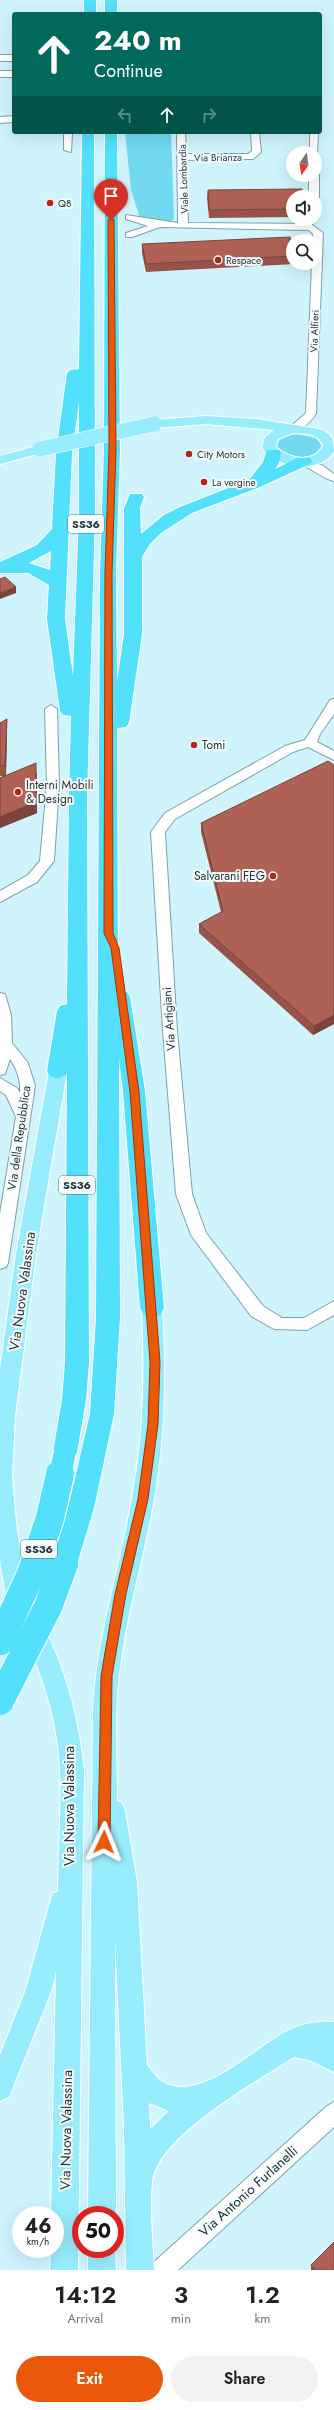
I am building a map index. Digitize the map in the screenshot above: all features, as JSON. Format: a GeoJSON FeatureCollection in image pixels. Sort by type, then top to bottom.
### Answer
{"type":"FeatureCollection","features":[{"type":"Feature","properties":{"kind":"highway"},"geometry":{"type":"LineString","coordinates":[[111,0],[111,12]]}},
{"type":"Feature","properties":{"kind":"highway","name":"SS36"},"geometry":{"type":"LineString","coordinates":[[0,1641],[30,1574],[50,1518],[66,1452],[74,1400],[77,1363],[79,917],[78,797],[87,513],[86,338],[88,134]]}},
{"type":"Feature","properties":{"kind":"highway","name":"SS36"},"geometry":{"type":"LineString","coordinates":[[0,1701],[48,1607],[64,1564],[81,1508],[95,1452],[106,1384],[108,1318],[108,933],[110,765],[108,573],[112,449],[111,134]]}},
{"type":"Feature","properties":{"kind":"highway"},"geometry":{"type":"LineString","coordinates":[[78,797],[71,783],[66,682],[57,632],[64,452],[77,359],[86,338]]}},
{"type":"Feature","properties":{"kind":"highway"},"geometry":{"type":"LineString","coordinates":[[254,484],[271,463],[271,447]]}},
{"type":"Feature","properties":{"kind":"highway"},"geometry":{"type":"LineString","coordinates":[[134,557],[138,547],[153,531],[167,521],[200,504],[254,484],[304,462]]}},
{"type":"Feature","properties":{"kind":"highway"},"geometry":{"type":"LineString","coordinates":[[110,765],[116,747],[133,634],[134,557],[132,508],[136,497]]}},
{"type":"Feature","properties":{"kind":"highway"},"geometry":{"type":"LineString","coordinates":[[0,568],[31,556],[49,546],[61,528]]}},
{"type":"Feature","properties":{"kind":"highway"},"geometry":{"type":"LineString","coordinates":[[0,568],[12,567],[36,569],[45,572],[59,585]]}},
{"type":"Feature","properties":{"kind":"highway","name":"SS36"},"geometry":{"type":"LineString","coordinates":[[58,1070],[79,917]]}},
{"type":"Feature","properties":{"kind":"highway","name":"SS36"},"geometry":{"type":"LineString","coordinates":[[108,933],[115,948],[134,1092],[152,1308]]}},
{"type":"Feature","properties":{"kind":"main road"},"geometry":{"type":"LineString","coordinates":[[210,419],[247,426],[286,460],[304,462],[329,451],[328,440],[316,432]]}},
{"type":"Feature","properties":{"kind":"main road"},"geometry":{"type":"LineString","coordinates":[[0,460],[40,449],[154,424],[210,419],[252,422],[334,434]]}},
{"type":"Feature","properties":{"kind":"main road"},"geometry":{"type":"LineString","coordinates":[[271,447],[277,433],[293,429]]}},
{"type":"Feature","properties":{"kind":"main road","name":"Via Nuova Valassina"},"geometry":{"type":"LineString","coordinates":[[58,1070],[20,1300],[4,1416],[1,1476],[5,1523],[18,1603],[43,1645],[60,1693],[68,1728],[72,1770],[64,2270]]}},
{"type":"Feature","properties":{"kind":"main road","name":"SS36"},"geometry":{"type":"LineString","coordinates":[[102,2206],[102,1903],[106,1764],[105,1710],[107,1676],[121,1594],[143,1499],[153,1424],[155,1362],[152,1308]]}},
{"type":"Feature","properties":{"kind":"main road"},"geometry":{"type":"LineString","coordinates":[[106,1764],[125,1882],[139,2179],[140,2270]]}},
{"type":"Feature","properties":{"kind":"main road"},"geometry":{"type":"LineString","coordinates":[[0,2088],[38,1992],[70,1872]]}},
{"type":"Feature","properties":{"kind":"main road"},"geometry":{"type":"LineString","coordinates":[[139,2179],[156,2144],[180,2119],[211,2096],[291,2043],[308,2036],[334,2035]]}},
{"type":"Feature","properties":{"kind":"main road"},"geometry":{"type":"LineString","coordinates":[[291,2043],[312,2048],[334,2058]]}},
{"type":"Feature","properties":{"kind":"main road"},"geometry":{"type":"LineString","coordinates":[[133,2068],[144,2083],[159,2094],[172,2100],[211,2096]]}},
{"type":"Feature","properties":{"kind":"main road"},"geometry":{"type":"LineString","coordinates":[[102,2258],[102,2270]]}},
{"type":"Feature","properties":{"kind":"street"},"geometry":{"type":"LineString","coordinates":[[0,50],[8,58]]}},
{"type":"Feature","properties":{"kind":"street"},"geometry":{"type":"LineString","coordinates":[[0,74],[12,74]]}},
{"type":"Feature","properties":{"kind":"street"},"geometry":{"type":"LineString","coordinates":[[0,120],[12,119]]}},
{"type":"Feature","properties":{"kind":"street"},"geometry":{"type":"LineString","coordinates":[[68,134],[68,150]]}},
{"type":"Feature","properties":{"kind":"street","name":"Viale Lombardia"},"geometry":{"type":"LineString","coordinates":[[181,134],[183,226]]}},
{"type":"Feature","properties":{"kind":"street","name":"Via Brianza"},"geometry":{"type":"LineString","coordinates":[[182,157],[250,157],[257,152],[255,134]]}},
{"type":"Feature","properties":{"kind":"street"},"geometry":{"type":"LineString","coordinates":[[314,134],[314,146]]}},
{"type":"Feature","properties":{"kind":"street"},"geometry":{"type":"LineString","coordinates":[[129,217],[149,223],[172,226]]}},
{"type":"Feature","properties":{"kind":"street"},"geometry":{"type":"LineString","coordinates":[[129,235],[152,226],[286,224]]}},
{"type":"Feature","properties":{"kind":"street","name":"Via Alfieri"},"geometry":{"type":"LineString","coordinates":[[293,429],[302,424],[311,414],[318,233],[314,226]]}},
{"type":"Feature","properties":{"kind":"street"},"geometry":{"type":"LineString","coordinates":[[329,451],[333,480]]}},
{"type":"Feature","properties":{"kind":"street"},"geometry":{"type":"LineString","coordinates":[[304,462],[319,468],[333,480]]}},
{"type":"Feature","properties":{"kind":"street"},"geometry":{"type":"LineString","coordinates":[[334,703],[330,719],[312,734],[311,742],[315,747],[334,756]]}},
{"type":"Feature","properties":{"kind":"street"},"geometry":{"type":"LineString","coordinates":[[0,896],[33,879],[42,871],[47,861],[53,785],[51,709]]}},
{"type":"Feature","properties":{"kind":"street","name":"Via Artigiani"},"geometry":{"type":"LineString","coordinates":[[311,742],[289,749],[170,816],[158,832],[170,1031],[184,1194],[199,1235],[257,1311],[280,1324],[307,1324],[334,1307]]}},
{"type":"Feature","properties":{"kind":"street"},"geometry":{"type":"LineString","coordinates":[[0,998],[5,1044],[4,1061],[0,1070]]}},
{"type":"Feature","properties":{"kind":"street","name":"Via della Repubblica"},"geometry":{"type":"LineString","coordinates":[[0,1263],[28,1086],[25,1071],[19,1058],[5,1044]]}},
{"type":"Feature","properties":{"kind":"street"},"geometry":{"type":"LineString","coordinates":[[0,1083],[12,1092],[24,1118]]}},
{"type":"Feature","properties":{"kind":"street","name":"Via Antonio Furlanelli"},"geometry":{"type":"LineString","coordinates":[[162,2270],[334,2113]]}},
{"type":"Feature","properties":{"kind":"shaded area"},"geometry":{"type":"Polygon","coordinates":[[[125,134],[171,134],[174,219],[169,222],[140,218],[131,190],[125,134]]]}},
{"type":"Feature","properties":{"kind":"shaded area"},"geometry":{"type":"Polygon","coordinates":[[[296,434],[316,438],[322,446],[321,450],[311,457],[298,458],[286,455],[276,448],[276,444],[283,437],[296,434]]]}},
{"type":"Feature","properties":{"kind":"building"},"geometry":{"type":"Polygon","coordinates":[[[302,189],[302,190],[286,190],[286,209],[209,210],[208,190],[302,189]]]}},
{"type":"Feature","properties":{"kind":"building"},"geometry":{"type":"Polygon","coordinates":[[[286,237],[286,256],[146,264],[142,244],[286,237]]]}},
{"type":"Feature","properties":{"kind":"building"},"geometry":{"type":"Polygon","coordinates":[[[5,577],[16,587],[0,593],[0,579],[5,577]]]}},
{"type":"Feature","properties":{"kind":"building"},"geometry":{"type":"Polygon","coordinates":[[[7,719],[5,765],[0,766],[0,723],[7,719]]]}},
{"type":"Feature","properties":{"kind":"building","name":"Salvarani FEG"},"geometry":{"type":"Polygon","coordinates":[[[328,761],[334,765],[334,1015],[314,1026],[199,924],[223,911],[201,823],[328,761]]]}},
{"type":"Feature","properties":{"kind":"building","name":"Interni Mobili & Design"},"geometry":{"type":"Polygon","coordinates":[[[36,763],[36,802],[0,817],[0,778],[36,763]]]}},
{"type":"Feature","properties":{"kind":"building"},"geometry":{"type":"Polygon","coordinates":[[[334,2242],[334,2270],[315,2270],[311,2265],[334,2242]]]}},
{"type":"Feature","properties":{"kind":"place","name":"Q8"},"geometry":{"type":"Point","coordinates":[50,203]}},
{"type":"Feature","properties":{"kind":"place","name":"Respace"},"geometry":{"type":"Point","coordinates":[218,260]}},
{"type":"Feature","properties":{"kind":"place","name":"City Motors"},"geometry":{"type":"Point","coordinates":[189,454]}},
{"type":"Feature","properties":{"kind":"place","name":"La vergine"},"geometry":{"type":"Point","coordinates":[204,482]}},
{"type":"Feature","properties":{"kind":"place","name":"Tomi"},"geometry":{"type":"Point","coordinates":[194,745]}},
{"type":"Feature","properties":{"kind":"place","name":"Interni Mobili & Design"},"geometry":{"type":"Point","coordinates":[18,792]}},
{"type":"Feature","properties":{"kind":"place","name":"Salvarani FEG"},"geometry":{"type":"Point","coordinates":[273,876]}},
{"type":"Feature","properties":{"kind":"route"},"geometry":{"type":"LineString","coordinates":[[104,1842],[106,1764],[105,1710],[107,1676],[114,1628],[143,1499],[153,1424],[155,1395],[152,1308],[134,1092],[118,981],[115,948],[108,933],[110,765],[108,573],[112,449],[111,220]]}}]}
